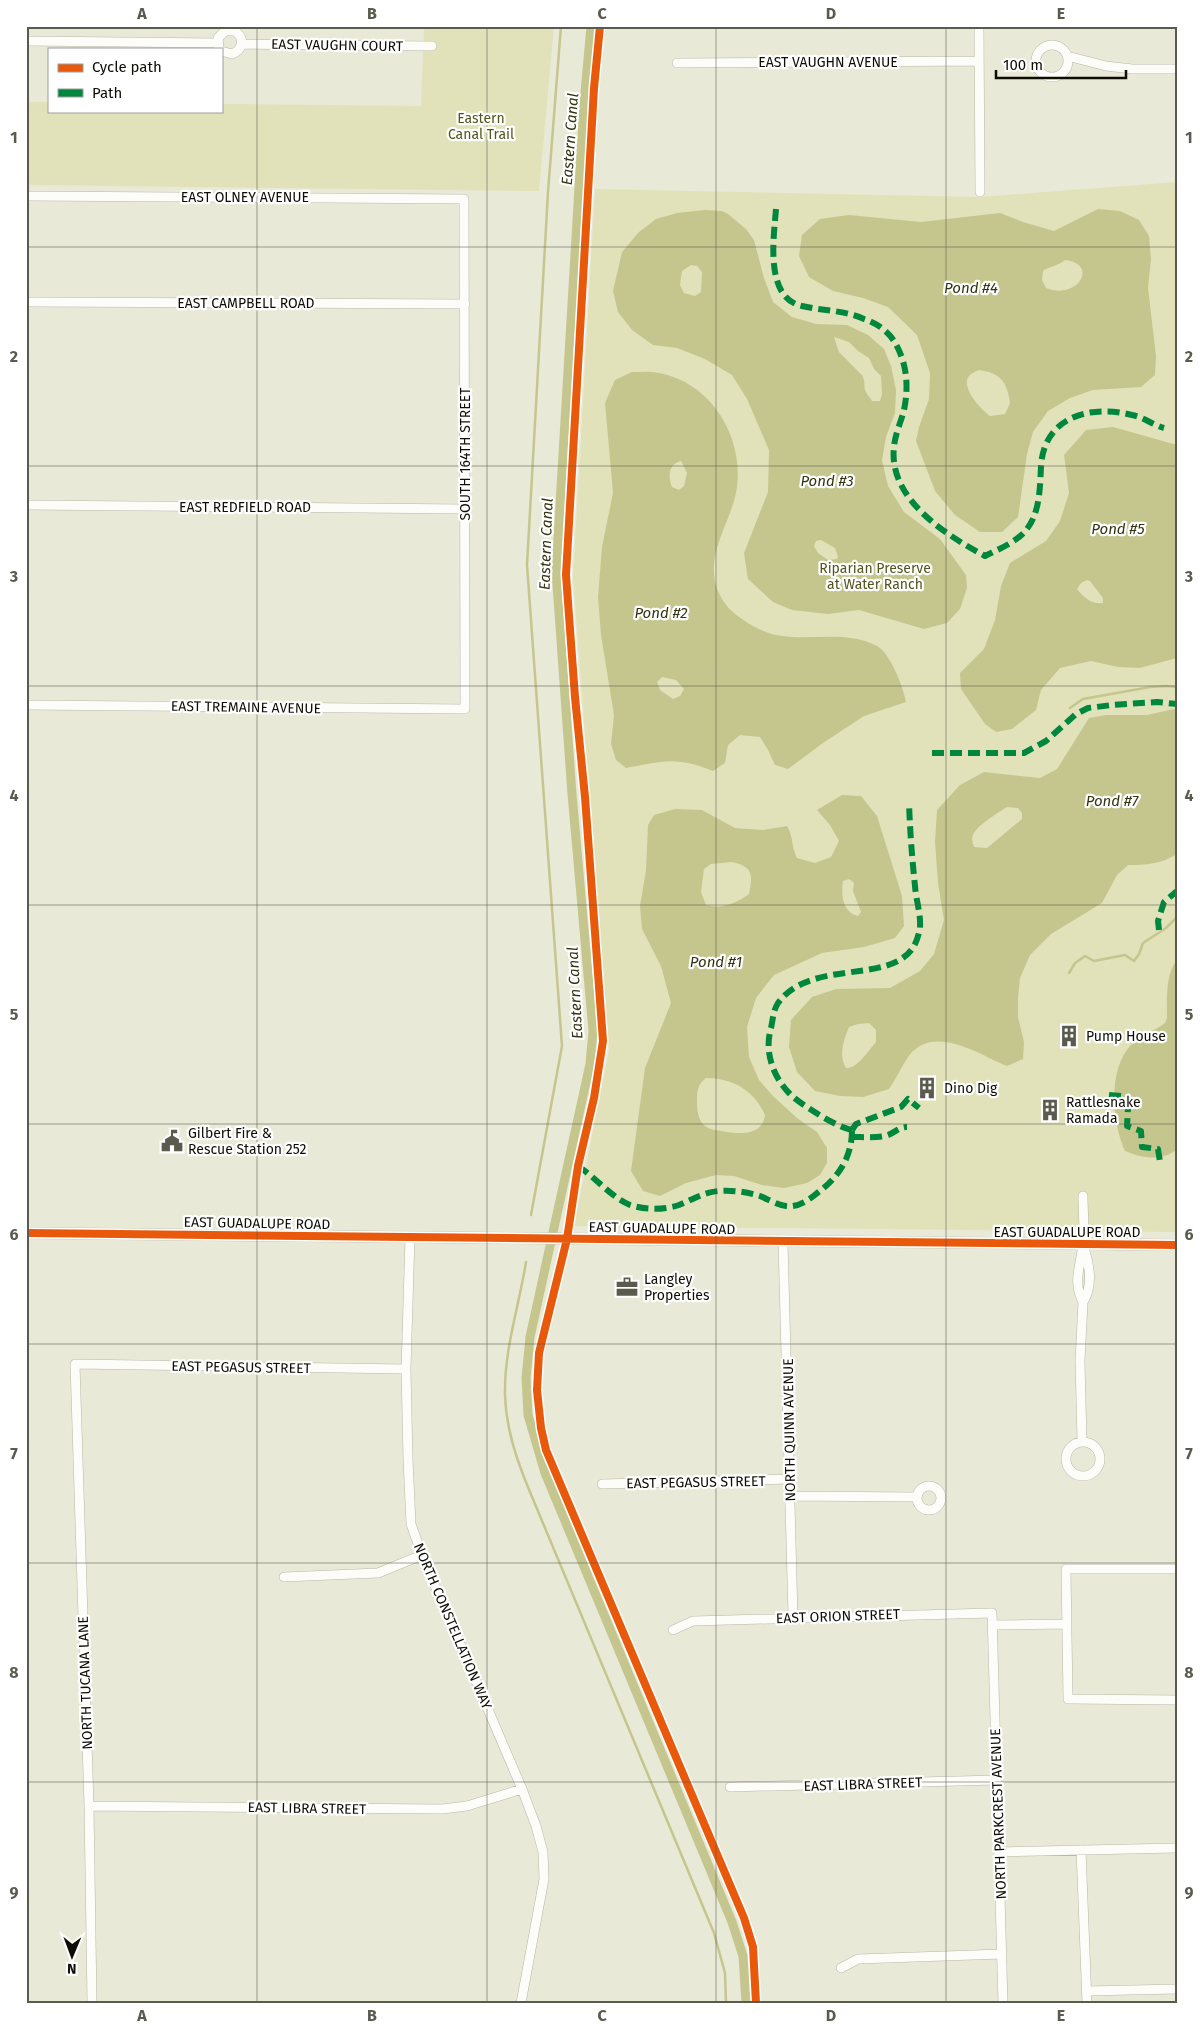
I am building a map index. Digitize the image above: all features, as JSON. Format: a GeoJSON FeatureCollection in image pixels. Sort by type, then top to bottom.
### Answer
{"type":"FeatureCollection","features":[{"type":"Feature","properties":{"kind":"main road","name":"EAST GUADALUPE ROAD"},"geometry":{"type":"LineString","coordinates":[[26,1233],[1177,1245]]}},
{"type":"Feature","properties":{"kind":"street"},"geometry":{"type":"LineString","coordinates":[[979,26],[980,192]]}},
{"type":"Feature","properties":{"kind":"street"},"geometry":{"type":"LineString","coordinates":[[26,42],[219,48],[220,35],[227,28],[238,33],[242,44],[236,53],[228,54],[222,50]]}},
{"type":"Feature","properties":{"kind":"street","name":"EAST VAUGHN COURT"},"geometry":{"type":"LineString","coordinates":[[242,44],[432,46]]}},
{"type":"Feature","properties":{"kind":"street"},"geometry":{"type":"LineString","coordinates":[[1067,56],[1106,66],[1132,69],[1177,69]]}},
{"type":"Feature","properties":{"kind":"street","name":"EAST VAUGHN AVENUE"},"geometry":{"type":"LineString","coordinates":[[678,63],[979,61]]}},
{"type":"Feature","properties":{"kind":"street","name":"EAST OLNEY AVENUE"},"geometry":{"type":"LineString","coordinates":[[26,196],[464,199]]}},
{"type":"Feature","properties":{"kind":"street","name":"SOUTH 164TH STREET"},"geometry":{"type":"LineString","coordinates":[[464,199],[466,709]]}},
{"type":"Feature","properties":{"kind":"street","name":"EAST CAMPBELL ROAD"},"geometry":{"type":"LineString","coordinates":[[26,302],[465,304]]}},
{"type":"Feature","properties":{"kind":"street","name":"EAST REDFIELD ROAD"},"geometry":{"type":"LineString","coordinates":[[26,506],[465,509]]}},
{"type":"Feature","properties":{"kind":"street","name":"EAST TREMAINE AVENUE"},"geometry":{"type":"LineString","coordinates":[[26,705],[466,709]]}},
{"type":"Feature","properties":{"kind":"street"},"geometry":{"type":"LineString","coordinates":[[1082,1442],[1080,1361],[1083,1302],[1078,1292],[1078,1262],[1083,1245],[1083,1196]]}},
{"type":"Feature","properties":{"kind":"street","name":"NORTH CONSTELLATION WAY"},"geometry":{"type":"LineString","coordinates":[[410,1237],[406,1369],[411,1524],[422,1555],[522,1789],[536,1826],[543,1852],[544,1879],[521,2003]]}},
{"type":"Feature","properties":{"kind":"street","name":"NORTH QUINN AVENUE"},"geometry":{"type":"LineString","coordinates":[[783,1242],[793,1617]]}},
{"type":"Feature","properties":{"kind":"street","name":"EAST PEGASUS STREET"},"geometry":{"type":"LineString","coordinates":[[75,1364],[406,1369]]}},
{"type":"Feature","properties":{"kind":"street","name":"NORTH TUCANA LANE"},"geometry":{"type":"LineString","coordinates":[[75,1364],[89,1806],[92,2003]]}},
{"type":"Feature","properties":{"kind":"street","name":"EAST PEGASUS STREET"},"geometry":{"type":"LineString","coordinates":[[602,1484],[790,1479]]}},
{"type":"Feature","properties":{"kind":"street"},"geometry":{"type":"LineString","coordinates":[[790,1496],[917,1498]]}},
{"type":"Feature","properties":{"kind":"street"},"geometry":{"type":"LineString","coordinates":[[284,1577],[378,1573],[422,1555]]}},
{"type":"Feature","properties":{"kind":"street"},"geometry":{"type":"LineString","coordinates":[[1177,1569],[1066,1569],[1068,1699],[1177,1700]]}},
{"type":"Feature","properties":{"kind":"street","name":"EAST ORION STREET"},"geometry":{"type":"LineString","coordinates":[[673,1630],[693,1621],[992,1612],[993,1625]]}},
{"type":"Feature","properties":{"kind":"street"},"geometry":{"type":"LineString","coordinates":[[993,1625],[1066,1624]]}},
{"type":"Feature","properties":{"kind":"street","name":"NORTH PARKCREST AVENUE"},"geometry":{"type":"LineString","coordinates":[[993,1625],[1003,2003]]}},
{"type":"Feature","properties":{"kind":"street","name":"EAST LIBRA STREET"},"geometry":{"type":"LineString","coordinates":[[730,1787],[996,1780]]}},
{"type":"Feature","properties":{"kind":"street","name":"EAST LIBRA STREET"},"geometry":{"type":"LineString","coordinates":[[89,1806],[442,1809],[467,1806],[522,1789]]}},
{"type":"Feature","properties":{"kind":"street"},"geometry":{"type":"LineString","coordinates":[[999,1852],[1177,1848]]}},
{"type":"Feature","properties":{"kind":"street"},"geometry":{"type":"LineString","coordinates":[[1081,1850],[1087,2003]]}},
{"type":"Feature","properties":{"kind":"street"},"geometry":{"type":"LineString","coordinates":[[841,1968],[858,1958],[1002,1954]]}},
{"type":"Feature","properties":{"kind":"street"},"geometry":{"type":"LineString","coordinates":[[1087,1991],[1177,1989]]}},
{"type":"Feature","properties":{"kind":"green space","name":"Eastern Canal Trail"},"geometry":{"type":"Polygon","coordinates":[[[424,26],[554,26],[539,191],[26,185],[26,102],[48,102],[48,112],[222,112],[222,104],[421,106],[424,26]]]}},
{"type":"Feature","properties":{"kind":"green space","name":"Riparian Preserve at Water Ranch"},"geometry":{"type":"Polygon","coordinates":[[[1177,182],[1177,1232],[574,1226],[609,1050],[573,577],[595,189],[980,197],[1177,182]]]}},
{"type":"Feature","properties":{"kind":"water","name":"Pond #4"},"geometry":{"type":"Polygon","coordinates":[[[1098,209],[1120,211],[1139,220],[1149,236],[1151,259],[1148,288],[1156,356],[1155,375],[1141,387],[1093,390],[1070,398],[1048,411],[1033,432],[1027,454],[1018,517],[1002,532],[980,532],[955,515],[935,491],[916,441],[929,399],[930,373],[917,335],[888,307],[863,298],[833,291],[809,277],[799,256],[802,235],[820,219],[849,215],[921,222],[1000,213],[1054,231],[1098,209]],[[1065,260],[1043,271],[1042,280],[1046,288],[1057,291],[1067,290],[1075,286],[1080,280],[1083,274],[1081,268],[1076,263],[1065,260]],[[979,370],[969,376],[967,380],[968,390],[978,405],[990,416],[1005,414],[1010,403],[1005,384],[993,373],[979,370]]]}},
{"type":"Feature","properties":{"kind":"water","name":"Pond #3"},"geometry":{"type":"Polygon","coordinates":[[[705,210],[722,211],[728,214],[746,229],[754,240],[764,278],[773,302],[792,317],[816,324],[847,325],[868,335],[884,349],[891,366],[896,390],[895,413],[886,437],[882,460],[888,486],[904,512],[940,539],[966,575],[967,588],[960,609],[947,623],[924,629],[859,610],[828,614],[792,610],[773,602],[748,579],[744,553],[768,492],[769,450],[747,399],[732,375],[705,359],[677,348],[653,345],[632,330],[618,312],[613,291],[622,252],[639,232],[656,219],[677,213],[705,210]],[[691,265],[682,271],[680,285],[684,293],[695,296],[701,292],[702,272],[697,266],[691,265]],[[834,337],[839,352],[862,375],[865,390],[872,401],[880,401],[882,394],[881,376],[874,369],[869,358],[849,342],[834,337]],[[821,540],[816,541],[814,546],[818,553],[828,560],[837,559],[835,548],[821,540]]]}},
{"type":"Feature","properties":{"kind":"water","name":"Pond #2"},"geometry":{"type":"Polygon","coordinates":[[[632,372],[659,373],[678,379],[710,401],[730,434],[736,453],[738,473],[736,493],[719,541],[714,566],[714,578],[718,591],[728,607],[750,624],[776,635],[852,638],[877,646],[892,663],[906,702],[864,716],[788,769],[775,765],[760,737],[740,735],[728,745],[725,763],[713,771],[689,763],[670,761],[626,768],[616,760],[611,744],[614,715],[601,635],[598,597],[602,547],[613,493],[605,403],[615,380],[632,372]],[[681,461],[674,465],[670,471],[672,487],[679,490],[684,486],[687,473],[681,461]],[[662,677],[657,682],[660,690],[673,699],[680,696],[684,689],[676,680],[662,677]]]}},
{"type":"Feature","properties":{"kind":"water","name":"Pond #5"},"geometry":{"type":"Polygon","coordinates":[[[1113,427],[1177,445],[1177,658],[1140,668],[1118,667],[1091,661],[1060,668],[1041,690],[1036,710],[1012,729],[996,732],[985,724],[961,689],[960,673],[984,649],[995,620],[1001,586],[1010,563],[1046,541],[1060,521],[1069,493],[1064,455],[1086,430],[1113,427]],[[1087,580],[1081,583],[1077,589],[1091,602],[1103,603],[1103,598],[1090,581],[1087,580]]]}},
{"type":"Feature","properties":{"kind":"water","name":"Pond #7"},"geometry":{"type":"Polygon","coordinates":[[[1174,709],[1177,712],[1177,854],[1153,863],[1128,865],[1117,875],[1102,903],[1051,934],[1030,955],[1020,978],[1018,998],[1018,1017],[1024,1042],[1023,1059],[1007,1066],[959,1045],[934,1042],[922,1045],[912,1052],[889,1089],[863,1097],[840,1096],[815,1091],[797,1072],[789,1047],[791,1020],[812,997],[836,989],[890,988],[920,971],[934,954],[944,920],[938,883],[935,842],[937,810],[960,785],[984,772],[1040,778],[1057,769],[1089,718],[1106,715],[1147,715],[1174,709]],[[1007,807],[975,831],[972,838],[974,847],[987,848],[1022,819],[1022,813],[1018,808],[1007,807]],[[869,1023],[849,1027],[842,1053],[846,1068],[850,1068],[858,1063],[876,1042],[876,1030],[869,1023]]]}},
{"type":"Feature","properties":{"kind":"water","name":"Pond #1"},"geometry":{"type":"Polygon","coordinates":[[[842,795],[861,796],[877,816],[902,896],[904,926],[895,938],[864,947],[822,953],[774,975],[756,998],[747,1027],[749,1057],[759,1080],[773,1096],[797,1118],[817,1132],[827,1148],[827,1163],[820,1175],[807,1183],[784,1188],[762,1185],[734,1176],[716,1175],[686,1183],[660,1196],[643,1191],[631,1171],[645,1068],[671,1003],[661,966],[642,929],[640,906],[646,870],[648,825],[654,815],[675,809],[702,810],[735,828],[763,830],[787,826],[797,858],[815,863],[831,857],[839,841],[830,825],[817,810],[842,795]],[[732,862],[711,864],[704,869],[701,892],[706,905],[728,905],[739,901],[749,894],[750,872],[744,866],[732,862]],[[849,879],[843,881],[842,891],[846,907],[858,916],[861,912],[853,891],[854,883],[849,879]],[[706,1078],[698,1088],[697,1105],[699,1117],[705,1126],[716,1130],[742,1133],[754,1131],[763,1122],[765,1115],[760,1106],[741,1087],[725,1080],[706,1078]]]}},
{"type":"Feature","properties":{"kind":"water"},"geometry":{"type":"Polygon","coordinates":[[[1177,960],[1177,1149],[1165,1156],[1145,1157],[1125,1151],[1117,1126],[1114,1096],[1115,1081],[1124,1054],[1132,1044],[1165,1023],[1170,973],[1177,960]]]}},
{"type":"Feature","properties":{"kind":"waterway"},"geometry":{"type":"LineString","coordinates":[[531,1215],[562,1046],[527,565],[548,192],[561,26]]}},
{"type":"Feature","properties":{"kind":"waterway","name":"Eastern Canal"},"geometry":{"type":"LineString","coordinates":[[591,26],[584,104],[556,571],[572,794],[593,1031],[590,1064],[530,1337],[526,1378],[528,1415],[545,1473],[732,1922],[743,1956],[746,2003]]}},
{"type":"Feature","properties":{"kind":"waterway"},"geometry":{"type":"LineString","coordinates":[[1070,708],[1083,699],[1150,687],[1177,687]]}},
{"type":"Feature","properties":{"kind":"waterway"},"geometry":{"type":"LineString","coordinates":[[1069,973],[1075,963],[1085,956],[1094,961],[1125,955],[1134,961],[1143,943],[1166,928],[1177,917]]}},
{"type":"Feature","properties":{"kind":"waterway"},"geometry":{"type":"LineString","coordinates":[[526,1262],[509,1345],[505,1378],[506,1408],[513,1445],[530,1492],[714,1933],[725,1973],[726,2003]]}},
{"type":"Feature","properties":{"kind":"marked path"},"geometry":{"type":"LineString","coordinates":[[776,209],[773,249],[774,265],[782,291],[790,301],[802,306],[856,316],[877,325],[891,337],[902,357],[906,374],[904,410],[894,447],[895,466],[900,483],[910,499],[937,526],[985,556],[1013,541],[1027,529],[1037,507],[1044,449],[1060,425],[1086,413],[1100,411],[1136,416],[1164,428]]}},
{"type":"Feature","properties":{"kind":"marked path"},"geometry":{"type":"LineString","coordinates":[[932,753],[1024,753],[1046,741],[1076,714],[1088,708],[1157,702],[1177,704]]}},
{"type":"Feature","properties":{"kind":"marked path"},"geometry":{"type":"LineString","coordinates":[[852,1130],[819,1115],[790,1094],[779,1080],[772,1064],[769,1055],[769,1037],[776,1006],[792,989],[809,981],[828,976],[885,966],[900,960],[912,949],[919,933],[920,923],[913,865],[909,803]]}},
{"type":"Feature","properties":{"kind":"marked path"},"geometry":{"type":"LineString","coordinates":[[1159,930],[1158,921],[1164,902],[1177,891]]}},
{"type":"Feature","properties":{"kind":"marked path"},"geometry":{"type":"LineString","coordinates":[[1109,1095],[1121,1096],[1128,1108],[1127,1126],[1141,1131],[1142,1147],[1158,1149],[1160,1162]]}},
{"type":"Feature","properties":{"kind":"marked path"},"geometry":{"type":"LineString","coordinates":[[852,1130],[856,1124],[901,1107],[908,1099],[919,1108]]}},
{"type":"Feature","properties":{"kind":"marked path"},"geometry":{"type":"LineString","coordinates":[[852,1137],[885,1136],[907,1127]]}},
{"type":"Feature","properties":{"kind":"marked path"},"geometry":{"type":"LineString","coordinates":[[578,1166],[623,1202],[642,1208],[661,1209],[673,1207],[698,1196],[724,1191],[750,1193],[780,1205],[793,1206],[811,1198],[837,1174],[849,1150],[852,1130]]}},
{"type":"Feature","properties":{"kind":"cycle path"},"geometry":{"type":"LineString","coordinates":[[600,26],[594,88],[566,575],[603,1041],[594,1098],[578,1166],[567,1239],[539,1353],[537,1390],[541,1428],[546,1450],[744,1918],[753,1947],[756,2003]]}},
{"type":"Feature","properties":{"kind":"cycle path"},"geometry":{"type":"LineString","coordinates":[[26,1233],[1177,1245]]}},
{"type":"Feature","properties":{"kind":"place","name":"Pump House"},"geometry":{"type":"Point","coordinates":[1069,1036]}},
{"type":"Feature","properties":{"kind":"place","name":"Dino Dig"},"geometry":{"type":"Point","coordinates":[927,1088]}},
{"type":"Feature","properties":{"kind":"place","name":"Rattlesnake Ramada"},"geometry":{"type":"Point","coordinates":[1050,1110]}},
{"type":"Feature","properties":{"kind":"place","name":"Gilbert Fire & Rescue Station 252"},"geometry":{"type":"Point","coordinates":[172,1141]}},
{"type":"Feature","properties":{"kind":"place","name":"Langley Properties"},"geometry":{"type":"Point","coordinates":[627,1287]}}]}
